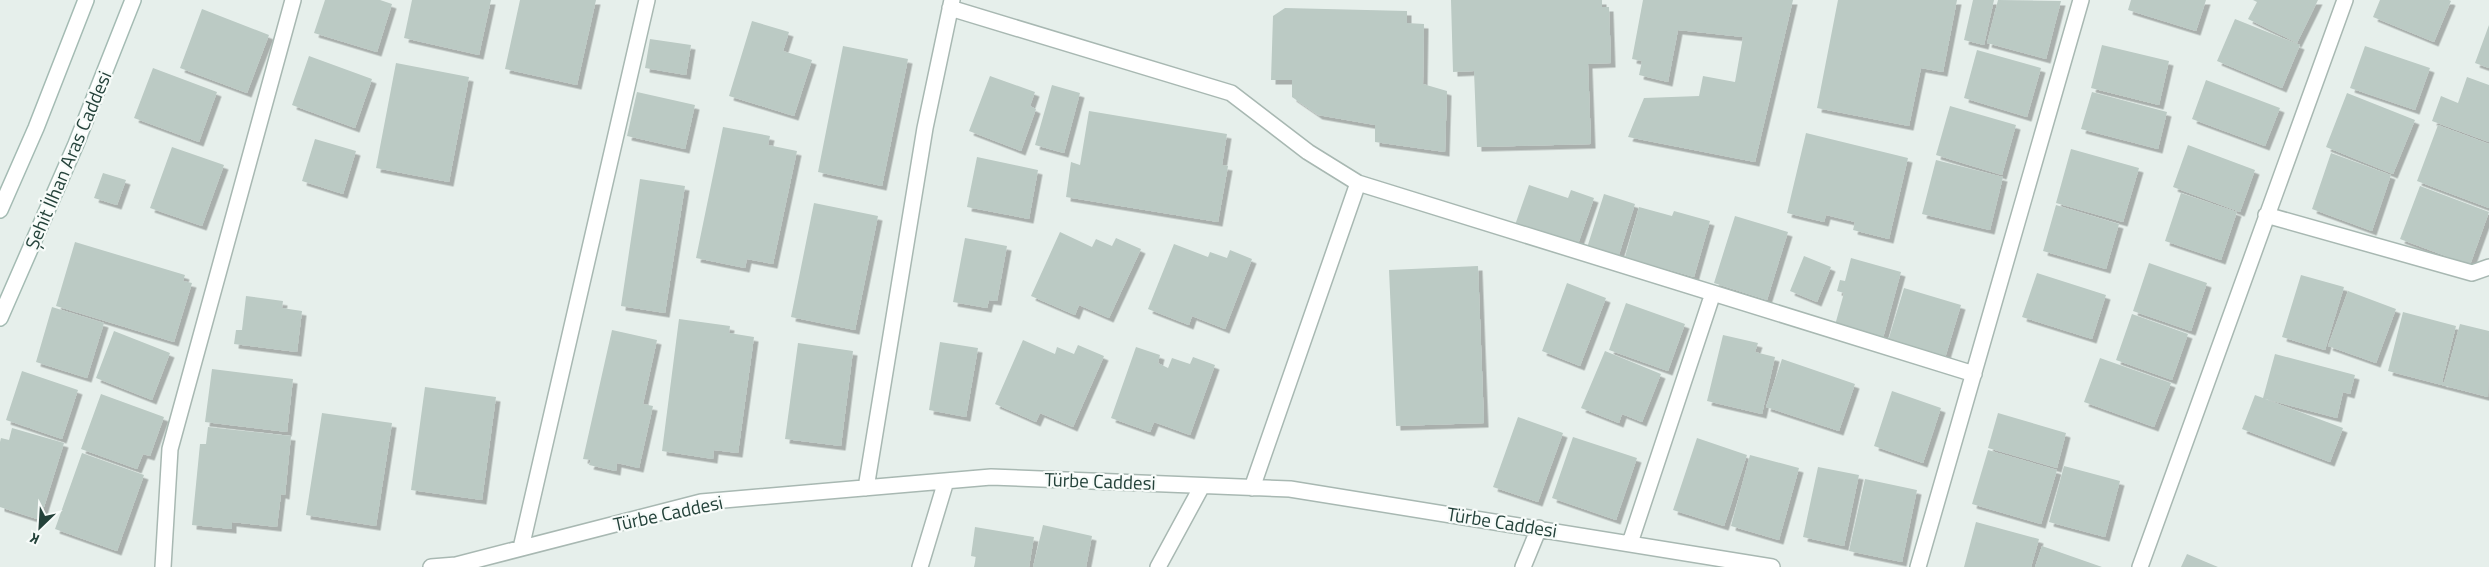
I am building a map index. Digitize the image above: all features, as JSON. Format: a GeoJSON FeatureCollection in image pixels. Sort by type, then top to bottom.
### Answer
{"type":"FeatureCollection","features":[{"type":"Feature","properties":{"kind":"street"},"geometry":{"type":"LineString","coordinates":[[0,210],[4,191],[36,128],[86,0]]}},
{"type":"Feature","properties":{"kind":"street","name":"Şehit İlhan Aras Caddesi"},"geometry":{"type":"LineString","coordinates":[[0,318],[76,144],[133,0]]}},
{"type":"Feature","properties":{"kind":"street"},"geometry":{"type":"LineString","coordinates":[[163,567],[170,449],[292,0]]}},
{"type":"Feature","properties":{"kind":"street"},"geometry":{"type":"LineString","coordinates":[[521,548],[647,0]]}},
{"type":"Feature","properties":{"kind":"street"},"geometry":{"type":"LineString","coordinates":[[1918,567],[2081,0]]}},
{"type":"Feature","properties":{"kind":"street"},"geometry":{"type":"LineString","coordinates":[[2140,567],[2345,0]]}},
{"type":"Feature","properties":{"kind":"street"},"geometry":{"type":"LineString","coordinates":[[866,488],[925,128],[951,4],[1231,93],[1308,152],[1358,183],[1974,374]]}},
{"type":"Feature","properties":{"kind":"street"},"geometry":{"type":"LineString","coordinates":[[1252,488],[1358,183]]}},
{"type":"Feature","properties":{"kind":"street"},"geometry":{"type":"LineString","coordinates":[[2266,215],[2489,278]]}},
{"type":"Feature","properties":{"kind":"street"},"geometry":{"type":"LineString","coordinates":[[2472,273],[2489,266]]}},
{"type":"Feature","properties":{"kind":"street"},"geometry":{"type":"LineString","coordinates":[[1630,543],[1713,293]]}},
{"type":"Feature","properties":{"kind":"street","name":"Türbe Caddesi"},"geometry":{"type":"LineString","coordinates":[[431,567],[456,565],[701,502],[991,477],[1290,489],[1772,567]]}},
{"type":"Feature","properties":{"kind":"street"},"geometry":{"type":"LineString","coordinates":[[920,567],[946,480]]}},
{"type":"Feature","properties":{"kind":"street"},"geometry":{"type":"LineString","coordinates":[[1158,567],[1202,486]]}},
{"type":"Feature","properties":{"kind":"street"},"geometry":{"type":"LineString","coordinates":[[1523,567],[1539,528]]}},
{"type":"Feature","properties":{"kind":"building"},"geometry":{"type":"Polygon","coordinates":[[[325,0],[380,0],[392,4],[377,52],[314,33],[325,0]]]}},
{"type":"Feature","properties":{"kind":"building"},"geometry":{"type":"Polygon","coordinates":[[[412,0],[491,0],[479,55],[404,38],[412,0]]]}},
{"type":"Feature","properties":{"kind":"building"},"geometry":{"type":"Polygon","coordinates":[[[520,0],[596,0],[577,85],[505,69],[520,0]]]}},
{"type":"Feature","properties":{"kind":"building"},"geometry":{"type":"Polygon","coordinates":[[[1451,0],[1602,0],[1602,7],[1609,7],[1611,63],[1588,64],[1591,144],[1477,147],[1474,71],[1453,72],[1451,0]]]}},
{"type":"Feature","properties":{"kind":"building"},"geometry":{"type":"Polygon","coordinates":[[[1643,0],[1793,0],[1755,162],[1628,137],[1644,98],[1699,96],[1703,76],[1735,82],[1743,37],[1678,30],[1668,82],[1639,75],[1642,61],[1632,59],[1643,0]]]}},
{"type":"Feature","properties":{"kind":"building"},"geometry":{"type":"Polygon","coordinates":[[[1838,0],[1957,0],[1943,72],[1921,68],[1909,126],[1817,108],[1838,0]]]}},
{"type":"Feature","properties":{"kind":"building"},"geometry":{"type":"Polygon","coordinates":[[[1973,0],[1994,0],[1984,45],[1964,40],[1973,0]]]}},
{"type":"Feature","properties":{"kind":"building"},"geometry":{"type":"Polygon","coordinates":[[[1998,0],[2061,1],[2046,59],[1987,43],[1998,0]]]}},
{"type":"Feature","properties":{"kind":"building"},"geometry":{"type":"Polygon","coordinates":[[[2131,0],[2206,0],[2196,31],[2128,10],[2131,0]]]}},
{"type":"Feature","properties":{"kind":"building"},"geometry":{"type":"Polygon","coordinates":[[[2253,0],[2318,0],[2297,43],[2248,19],[2257,2],[2253,0]]]}},
{"type":"Feature","properties":{"kind":"building"},"geometry":{"type":"Polygon","coordinates":[[[2380,0],[2451,1],[2434,42],[2373,17],[2380,0]]]}},
{"type":"Feature","properties":{"kind":"building"},"geometry":{"type":"Polygon","coordinates":[[[1285,8],[1407,11],[1407,23],[1424,24],[1423,84],[1447,91],[1445,152],[1375,142],[1375,125],[1318,115],[1292,97],[1292,80],[1271,80],[1273,16],[1285,8]]]}},
{"type":"Feature","properties":{"kind":"building"},"geometry":{"type":"Polygon","coordinates":[[[202,9],[269,35],[247,93],[180,68],[202,9]]]}},
{"type":"Feature","properties":{"kind":"building"},"geometry":{"type":"Polygon","coordinates":[[[2235,19],[2300,45],[2282,88],[2217,61],[2235,19]]]}},
{"type":"Feature","properties":{"kind":"building"},"geometry":{"type":"Polygon","coordinates":[[[752,21],[789,32],[783,51],[812,60],[794,116],[729,96],[752,21]]]}},
{"type":"Feature","properties":{"kind":"building"},"geometry":{"type":"Polygon","coordinates":[[[2489,25],[2489,68],[2475,63],[2489,25]]]}},
{"type":"Feature","properties":{"kind":"building"},"geometry":{"type":"Polygon","coordinates":[[[650,39],[691,45],[686,75],[645,68],[650,39]]]}},
{"type":"Feature","properties":{"kind":"building"},"geometry":{"type":"Polygon","coordinates":[[[2102,45],[2169,61],[2159,105],[2091,88],[2102,45]]]}},
{"type":"Feature","properties":{"kind":"building"},"geometry":{"type":"Polygon","coordinates":[[[843,46],[908,59],[882,186],[818,172],[843,46]]]}},
{"type":"Feature","properties":{"kind":"building"},"geometry":{"type":"Polygon","coordinates":[[[2365,46],[2430,68],[2415,110],[2350,88],[2365,46]]]}},
{"type":"Feature","properties":{"kind":"building"},"geometry":{"type":"Polygon","coordinates":[[[1977,50],[2041,68],[2027,117],[1964,98],[1977,50]]]}},
{"type":"Feature","properties":{"kind":"building"},"geometry":{"type":"Polygon","coordinates":[[[309,56],[372,79],[355,128],[292,105],[309,56]]]}},
{"type":"Feature","properties":{"kind":"building"},"geometry":{"type":"Polygon","coordinates":[[[396,63],[469,77],[449,182],[376,168],[396,63]]]}},
{"type":"Feature","properties":{"kind":"building"},"geometry":{"type":"Polygon","coordinates":[[[153,68],[217,92],[199,142],[134,118],[153,68]]]}},
{"type":"Feature","properties":{"kind":"building"},"geometry":{"type":"Polygon","coordinates":[[[990,76],[1035,92],[1030,106],[1036,109],[1021,151],[969,131],[990,76]]]}},
{"type":"Feature","properties":{"kind":"building"},"geometry":{"type":"Polygon","coordinates":[[[2467,77],[2489,85],[2489,142],[2432,121],[2441,96],[2458,103],[2467,77]]]}},
{"type":"Feature","properties":{"kind":"building"},"geometry":{"type":"Polygon","coordinates":[[[2206,80],[2280,108],[2265,146],[2192,119],[2206,80]]]}},
{"type":"Feature","properties":{"kind":"building"},"geometry":{"type":"Polygon","coordinates":[[[1052,85],[1080,93],[1064,153],[1035,145],[1052,85]]]}},
{"type":"Feature","properties":{"kind":"building"},"geometry":{"type":"Polygon","coordinates":[[[637,92],[695,105],[685,149],[627,136],[637,92]]]}},
{"type":"Feature","properties":{"kind":"building"},"geometry":{"type":"Polygon","coordinates":[[[2092,92],[2167,112],[2158,149],[2081,129],[2092,92]]]}},
{"type":"Feature","properties":{"kind":"building"},"geometry":{"type":"Polygon","coordinates":[[[2347,93],[2415,120],[2393,174],[2326,147],[2347,93]]]}},
{"type":"Feature","properties":{"kind":"building"},"geometry":{"type":"Polygon","coordinates":[[[1950,106],[2016,125],[2002,175],[1936,155],[1950,106]]]}},
{"type":"Feature","properties":{"kind":"building"},"geometry":{"type":"Polygon","coordinates":[[[1089,111],[1227,134],[1222,165],[1228,166],[1218,222],[1066,197],[1071,162],[1080,165],[1089,111]]]}},
{"type":"Feature","properties":{"kind":"building"},"geometry":{"type":"Polygon","coordinates":[[[2438,125],[2489,144],[2489,208],[2417,181],[2438,125]]]}},
{"type":"Feature","properties":{"kind":"building"},"geometry":{"type":"Polygon","coordinates":[[[723,127],[770,136],[768,145],[797,151],[773,264],[747,259],[745,268],[696,258],[723,127]]]}},
{"type":"Feature","properties":{"kind":"building"},"geometry":{"type":"Polygon","coordinates":[[[1806,133],[1908,158],[1889,239],[1853,230],[1855,222],[1826,215],[1824,222],[1787,213],[1806,133]]]}},
{"type":"Feature","properties":{"kind":"building"},"geometry":{"type":"Polygon","coordinates":[[[315,139],[356,151],[343,194],[302,181],[315,139]]]}},
{"type":"Feature","properties":{"kind":"building"},"geometry":{"type":"Polygon","coordinates":[[[2188,145],[2255,170],[2240,212],[2173,187],[2188,145]]]}},
{"type":"Feature","properties":{"kind":"building"},"geometry":{"type":"Polygon","coordinates":[[[172,147],[224,165],[202,226],[150,208],[172,147]]]}},
{"type":"Feature","properties":{"kind":"building"},"geometry":{"type":"Polygon","coordinates":[[[2071,149],[2139,168],[2123,222],[2056,203],[2071,149]]]}},
{"type":"Feature","properties":{"kind":"building"},"geometry":{"type":"Polygon","coordinates":[[[2331,153],[2391,175],[2372,231],[2312,209],[2331,153]]]}},
{"type":"Feature","properties":{"kind":"building"},"geometry":{"type":"Polygon","coordinates":[[[977,157],[1038,170],[1029,219],[967,207],[977,157]]]}},
{"type":"Feature","properties":{"kind":"building"},"geometry":{"type":"Polygon","coordinates":[[[1936,160],[2003,177],[1990,230],[1922,214],[1936,160]]]}},
{"type":"Feature","properties":{"kind":"building"},"geometry":{"type":"Polygon","coordinates":[[[103,173],[126,180],[117,205],[94,198],[103,173]]]}},
{"type":"Feature","properties":{"kind":"building"},"geometry":{"type":"Polygon","coordinates":[[[640,179],[685,186],[665,313],[621,306],[640,179]]]}},
{"type":"Feature","properties":{"kind":"building"},"geometry":{"type":"Polygon","coordinates":[[[1529,185],[1568,198],[1571,190],[1594,198],[1577,247],[1515,225],[1529,185]]]}},
{"type":"Feature","properties":{"kind":"building"},"geometry":{"type":"Polygon","coordinates":[[[2420,186],[2489,212],[2470,265],[2400,239],[2420,186]]]}},
{"type":"Feature","properties":{"kind":"building"},"geometry":{"type":"Polygon","coordinates":[[[2181,193],[2237,212],[2221,260],[2165,241],[2181,193]]]}},
{"type":"Feature","properties":{"kind":"building"},"geometry":{"type":"Polygon","coordinates":[[[1604,194],[1635,204],[1617,261],[1586,251],[1604,194]]]}},
{"type":"Feature","properties":{"kind":"building"},"geometry":{"type":"Polygon","coordinates":[[[814,203],[878,216],[855,330],[791,317],[814,203]]]}},
{"type":"Feature","properties":{"kind":"building"},"geometry":{"type":"Polygon","coordinates":[[[2056,205],[2119,224],[2106,269],[2043,251],[2056,205]]]}},
{"type":"Feature","properties":{"kind":"building"},"geometry":{"type":"Polygon","coordinates":[[[1639,207],[1672,216],[1674,211],[1710,221],[1694,277],[1625,257],[1639,207]]]}},
{"type":"Feature","properties":{"kind":"building"},"geometry":{"type":"Polygon","coordinates":[[[1735,216],[1788,232],[1767,300],[1714,283],[1735,216]]]}},
{"type":"Feature","properties":{"kind":"building"},"geometry":{"type":"Polygon","coordinates":[[[1060,232],[1092,247],[1096,239],[1112,246],[1116,238],[1141,249],[1109,318],[1079,305],[1075,315],[1031,296],[1060,232]]]}},
{"type":"Feature","properties":{"kind":"building"},"geometry":{"type":"Polygon","coordinates":[[[965,238],[1007,246],[997,301],[989,300],[987,308],[953,302],[965,238]]]}},
{"type":"Feature","properties":{"kind":"building"},"geometry":{"type":"Polygon","coordinates":[[[75,242],[185,275],[183,281],[192,283],[174,342],[56,306],[75,242]]]}},
{"type":"Feature","properties":{"kind":"building"},"geometry":{"type":"Polygon","coordinates":[[[1174,244],[1208,257],[1210,252],[1227,258],[1230,250],[1252,259],[1225,329],[1192,316],[1189,325],[1148,309],[1174,244]]]}},
{"type":"Feature","properties":{"kind":"building"},"geometry":{"type":"Polygon","coordinates":[[[1804,256],[1831,267],[1817,302],[1790,291],[1804,256]]]}},
{"type":"Feature","properties":{"kind":"building"},"geometry":{"type":"Polygon","coordinates":[[[1851,258],[1901,272],[1883,338],[1835,325],[1844,293],[1837,291],[1840,280],[1845,281],[1851,258]]]}},
{"type":"Feature","properties":{"kind":"building"},"geometry":{"type":"Polygon","coordinates":[[[2149,263],[2207,283],[2191,331],[2133,311],[2149,263]]]}},
{"type":"Feature","properties":{"kind":"building"},"geometry":{"type":"Polygon","coordinates":[[[1478,266],[1484,423],[1396,426],[1389,270],[1478,266]]]}},
{"type":"Feature","properties":{"kind":"building"},"geometry":{"type":"Polygon","coordinates":[[[2037,273],[2106,295],[2092,339],[2022,317],[2037,273]]]}},
{"type":"Feature","properties":{"kind":"building"},"geometry":{"type":"Polygon","coordinates":[[[2301,275],[2344,287],[2325,350],[2282,337],[2301,275]]]}},
{"type":"Feature","properties":{"kind":"building"},"geometry":{"type":"Polygon","coordinates":[[[1567,283],[1606,298],[1580,366],[1542,351],[1567,283]]]}},
{"type":"Feature","properties":{"kind":"building"},"geometry":{"type":"Polygon","coordinates":[[[1904,288],[1961,305],[1945,358],[1888,341],[1904,288]]]}},
{"type":"Feature","properties":{"kind":"building"},"geometry":{"type":"Polygon","coordinates":[[[2348,291],[2396,309],[2376,363],[2328,346],[2348,291]]]}},
{"type":"Feature","properties":{"kind":"building"},"geometry":{"type":"Polygon","coordinates":[[[246,296],[283,301],[282,308],[302,311],[297,352],[234,344],[236,330],[242,330],[246,296]]]}},
{"type":"Feature","properties":{"kind":"building"},"geometry":{"type":"Polygon","coordinates":[[[1626,303],[1685,324],[1668,371],[1609,350],[1626,303]]]}},
{"type":"Feature","properties":{"kind":"building"},"geometry":{"type":"Polygon","coordinates":[[[52,307],[104,323],[87,378],[36,362],[52,307]]]}},
{"type":"Feature","properties":{"kind":"building"},"geometry":{"type":"Polygon","coordinates":[[[2403,312],[2456,326],[2442,382],[2444,383],[2460,324],[2489,331],[2488,397],[2388,371],[2403,312]]]}},
{"type":"Feature","properties":{"kind":"building"},"geometry":{"type":"Polygon","coordinates":[[[2132,314],[2188,334],[2172,380],[2116,360],[2132,314]]]}},
{"type":"Feature","properties":{"kind":"building"},"geometry":{"type":"Polygon","coordinates":[[[679,319],[730,326],[729,333],[754,337],[738,453],[714,450],[713,459],[662,451],[679,319]]]}},
{"type":"Feature","properties":{"kind":"building"},"geometry":{"type":"Polygon","coordinates":[[[612,330],[657,340],[643,404],[653,406],[639,468],[617,463],[616,471],[589,465],[591,460],[583,459],[612,330]]]}},
{"type":"Feature","properties":{"kind":"building"},"geometry":{"type":"Polygon","coordinates":[[[114,331],[170,353],[152,400],[96,378],[114,331]]]}},
{"type":"Feature","properties":{"kind":"building"},"geometry":{"type":"Polygon","coordinates":[[[1723,335],[1758,343],[1755,352],[1775,357],[1762,414],[1707,401],[1723,335]]]}},
{"type":"Feature","properties":{"kind":"building"},"geometry":{"type":"Polygon","coordinates":[[[1023,340],[1055,354],[1057,347],[1074,354],[1078,345],[1104,356],[1073,427],[1040,413],[1036,422],[995,404],[1023,340]]]}},
{"type":"Feature","properties":{"kind":"building"},"geometry":{"type":"Polygon","coordinates":[[[940,342],[978,348],[966,417],[929,410],[940,342]]]}},
{"type":"Feature","properties":{"kind":"building"},"geometry":{"type":"Polygon","coordinates":[[[798,343],[853,351],[841,446],[785,439],[798,343]]]}},
{"type":"Feature","properties":{"kind":"building"},"geometry":{"type":"Polygon","coordinates":[[[1136,347],[1160,355],[1158,363],[1168,368],[1172,358],[1190,364],[1193,357],[1215,365],[1190,435],[1154,422],[1150,432],[1111,418],[1136,347]]]}},
{"type":"Feature","properties":{"kind":"building"},"geometry":{"type":"Polygon","coordinates":[[[1605,351],[1661,374],[1642,422],[1622,414],[1619,423],[1581,408],[1605,351]]]}},
{"type":"Feature","properties":{"kind":"building"},"geometry":{"type":"Polygon","coordinates":[[[2275,354],[2355,375],[2350,394],[2343,392],[2337,418],[2265,399],[2343,428],[2330,462],[2242,429],[2255,395],[2263,398],[2275,354]]]}},
{"type":"Feature","properties":{"kind":"building"},"geometry":{"type":"Polygon","coordinates":[[[2100,358],[2171,383],[2154,427],[2084,402],[2100,358]]]}},
{"type":"Feature","properties":{"kind":"building"},"geometry":{"type":"Polygon","coordinates":[[[1782,359],[1855,384],[1839,431],[1766,407],[1782,359]]]}},
{"type":"Feature","properties":{"kind":"building"},"geometry":{"type":"Polygon","coordinates":[[[212,369],[293,379],[287,432],[205,422],[212,369]]]}},
{"type":"Feature","properties":{"kind":"building"},"geometry":{"type":"Polygon","coordinates":[[[22,371],[78,390],[62,439],[6,420],[22,371]]]}},
{"type":"Feature","properties":{"kind":"building"},"geometry":{"type":"Polygon","coordinates":[[[425,387],[496,397],[482,500],[411,490],[425,387]]]}},
{"type":"Feature","properties":{"kind":"building"},"geometry":{"type":"Polygon","coordinates":[[[1892,391],[1941,408],[1923,463],[1874,446],[1892,391]]]}},
{"type":"Feature","properties":{"kind":"building"},"geometry":{"type":"Polygon","coordinates":[[[101,394],[164,417],[150,456],[143,454],[137,469],[81,449],[101,394]]]}},
{"type":"Feature","properties":{"kind":"building"},"geometry":{"type":"Polygon","coordinates":[[[322,413],[392,423],[376,526],[306,515],[322,413]]]}},
{"type":"Feature","properties":{"kind":"building"},"geometry":{"type":"Polygon","coordinates":[[[1998,413],[2066,433],[2057,468],[1988,448],[1998,413]]]}},
{"type":"Feature","properties":{"kind":"building"},"geometry":{"type":"Polygon","coordinates":[[[1518,417],[1563,433],[1538,502],[1493,487],[1518,417]]]}},
{"type":"Feature","properties":{"kind":"building"},"geometry":{"type":"Polygon","coordinates":[[[208,427],[291,436],[285,495],[281,494],[277,527],[232,522],[232,529],[192,525],[200,444],[206,444],[208,427]]]}},
{"type":"Feature","properties":{"kind":"building"},"geometry":{"type":"Polygon","coordinates":[[[12,428],[64,443],[40,520],[0,507],[0,442],[1,438],[9,440],[12,428]]]}},
{"type":"Feature","properties":{"kind":"building"},"geometry":{"type":"Polygon","coordinates":[[[1573,437],[1637,458],[1616,520],[1552,498],[1573,437]]]}},
{"type":"Feature","properties":{"kind":"building"},"geometry":{"type":"Polygon","coordinates":[[[1697,438],[1747,455],[1724,526],[1673,510],[1697,438]]]}},
{"type":"Feature","properties":{"kind":"building"},"geometry":{"type":"Polygon","coordinates":[[[1988,450],[2057,470],[2041,524],[1972,504],[1988,450]]]}},
{"type":"Feature","properties":{"kind":"building"},"geometry":{"type":"Polygon","coordinates":[[[82,453],[144,475],[117,551],[55,529],[82,453]]]}},
{"type":"Feature","properties":{"kind":"building"},"geometry":{"type":"Polygon","coordinates":[[[1750,455],[1799,468],[1779,540],[1731,526],[1750,455]]]}},
{"type":"Feature","properties":{"kind":"building"},"geometry":{"type":"Polygon","coordinates":[[[2064,466],[2120,481],[2105,537],[2049,522],[2064,466]]]}},
{"type":"Feature","properties":{"kind":"building"},"geometry":{"type":"Polygon","coordinates":[[[1818,467],[1859,475],[1844,546],[1803,537],[1818,467]]]}},
{"type":"Feature","properties":{"kind":"building"},"geometry":{"type":"Polygon","coordinates":[[[1865,479],[1917,490],[1902,562],[1849,551],[1865,479]]]}},
{"type":"Feature","properties":{"kind":"building"},"geometry":{"type":"Polygon","coordinates":[[[1976,522],[2039,539],[2031,567],[1964,567],[1976,522]]]}},
{"type":"Feature","properties":{"kind":"building"},"geometry":{"type":"Polygon","coordinates":[[[1043,525],[1092,536],[1086,567],[1033,567],[1043,525]]]}},
{"type":"Feature","properties":{"kind":"building"},"geometry":{"type":"Polygon","coordinates":[[[975,527],[1034,537],[1029,567],[974,567],[976,557],[971,556],[975,527]]]}},
{"type":"Feature","properties":{"kind":"building"},"geometry":{"type":"Polygon","coordinates":[[[2042,546],[2102,567],[2035,567],[2042,546]]]}},
{"type":"Feature","properties":{"kind":"building"},"geometry":{"type":"Polygon","coordinates":[[[2187,554],[2218,567],[2181,567],[2187,554]]]}}]}
